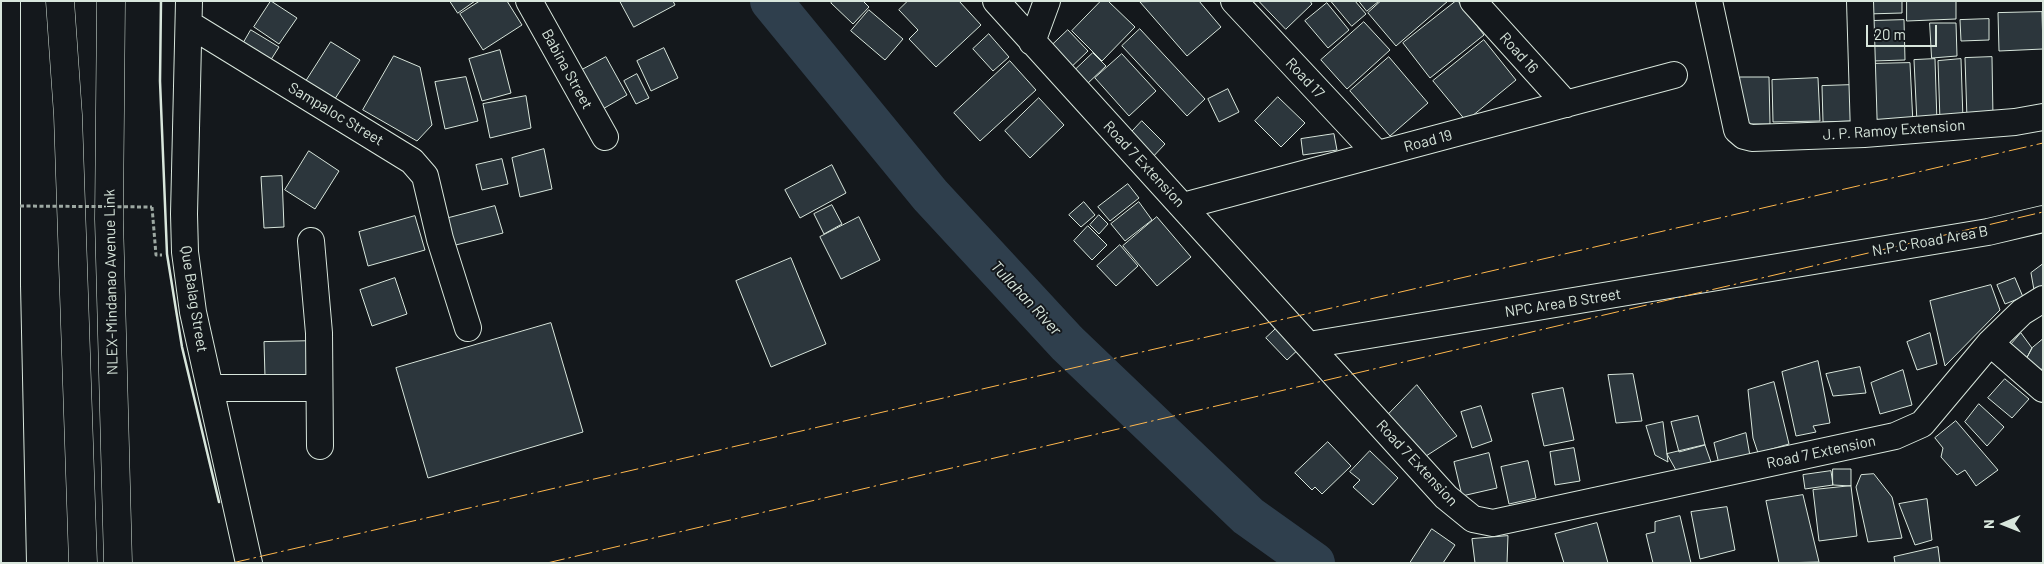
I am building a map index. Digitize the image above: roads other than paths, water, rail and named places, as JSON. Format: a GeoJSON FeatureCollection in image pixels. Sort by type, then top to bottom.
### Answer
{"type":"FeatureCollection","features":[{"type":"Feature","properties":{"kind":"highway"},"geometry":{"type":"LineString","coordinates":[[60,1],[68,115],[83,563]]}},
{"type":"Feature","properties":{"kind":"highway"},"geometry":{"type":"LineString","coordinates":[[68,115],[71,1]]}},
{"type":"Feature","properties":{"kind":"highway","name":"NLEX-Mindanao Avenue Link"},"geometry":{"type":"LineString","coordinates":[[111,1],[109,219],[118,563]]}},
{"type":"Feature","properties":{"kind":"street","name":"Babina Street"},"geometry":{"type":"LineString","coordinates":[[529,1],[604,137]]}},
{"type":"Feature","properties":{"kind":"street","name":"Road 7 Extension"},"geometry":{"type":"LineString","coordinates":[[996,1],[1446,497],[1473,519],[1493,523],[1895,436],[1922,424],[1990,343],[2022,312],[2043,299]]}},
{"type":"Feature","properties":{"kind":"street"},"geometry":{"type":"LineString","coordinates":[[1032,42],[1047,1]]}},
{"type":"Feature","properties":{"kind":"street","name":"Road 16"},"geometry":{"type":"LineString","coordinates":[[1473,1],[1566,104]]}},
{"type":"Feature","properties":{"kind":"street","name":"J. P. Ramoy Extension"},"geometry":{"type":"LineString","coordinates":[[1709,1],[1737,130],[1744,136],[1752,138],[1864,134],[2016,122],[2043,117]]}},
{"type":"Feature","properties":{"kind":"street"},"geometry":{"type":"LineString","coordinates":[[1860,1],[1864,134]]}},
{"type":"Feature","properties":{"kind":"street","name":"Road 17"},"geometry":{"type":"LineString","coordinates":[[1235,2],[1377,154]]}},
{"type":"Feature","properties":{"kind":"street"},"geometry":{"type":"LineString","coordinates":[[5,11],[4,285],[13,563]]}},
{"type":"Feature","properties":{"kind":"street","name":"Sampaloc Street"},"geometry":{"type":"LineString","coordinates":[[189,13],[412,161],[425,176],[440,239],[468,328]]}},
{"type":"Feature","properties":{"kind":"street","name":"Que Balag Street"},"geometry":{"type":"LineString","coordinates":[[189,13],[184,214],[185,252],[193,312],[249,563]]}},
{"type":"Feature","properties":{"kind":"street","name":"Road 19"},"geometry":{"type":"LineString","coordinates":[[1183,206],[1674,75]]}},
{"type":"Feature","properties":{"kind":"street","name":"N.P.C Road Area B"},"geometry":{"type":"LineString","coordinates":[[1816,260],[1988,232],[2043,219]]}},
{"type":"Feature","properties":{"kind":"street"},"geometry":{"type":"LineString","coordinates":[[311,240],[319,333],[320,446]]}},
{"type":"Feature","properties":{"kind":"street","name":"NPC Area B Street"},"geometry":{"type":"LineString","coordinates":[[1309,345],[1816,260]]}},
{"type":"Feature","properties":{"kind":"street"},"geometry":{"type":"LineString","coordinates":[[1990,343],[2043,389]]}},
{"type":"Feature","properties":{"kind":"street"},"geometry":{"type":"LineString","coordinates":[[210,388],[319,388]]}},
{"type":"Feature","properties":{"kind":"waterway","name":"Tullahan River"},"geometry":{"type":"LineString","coordinates":[[771,1],[930,195],[1067,343],[1248,516],[1314,563]]}}]}
